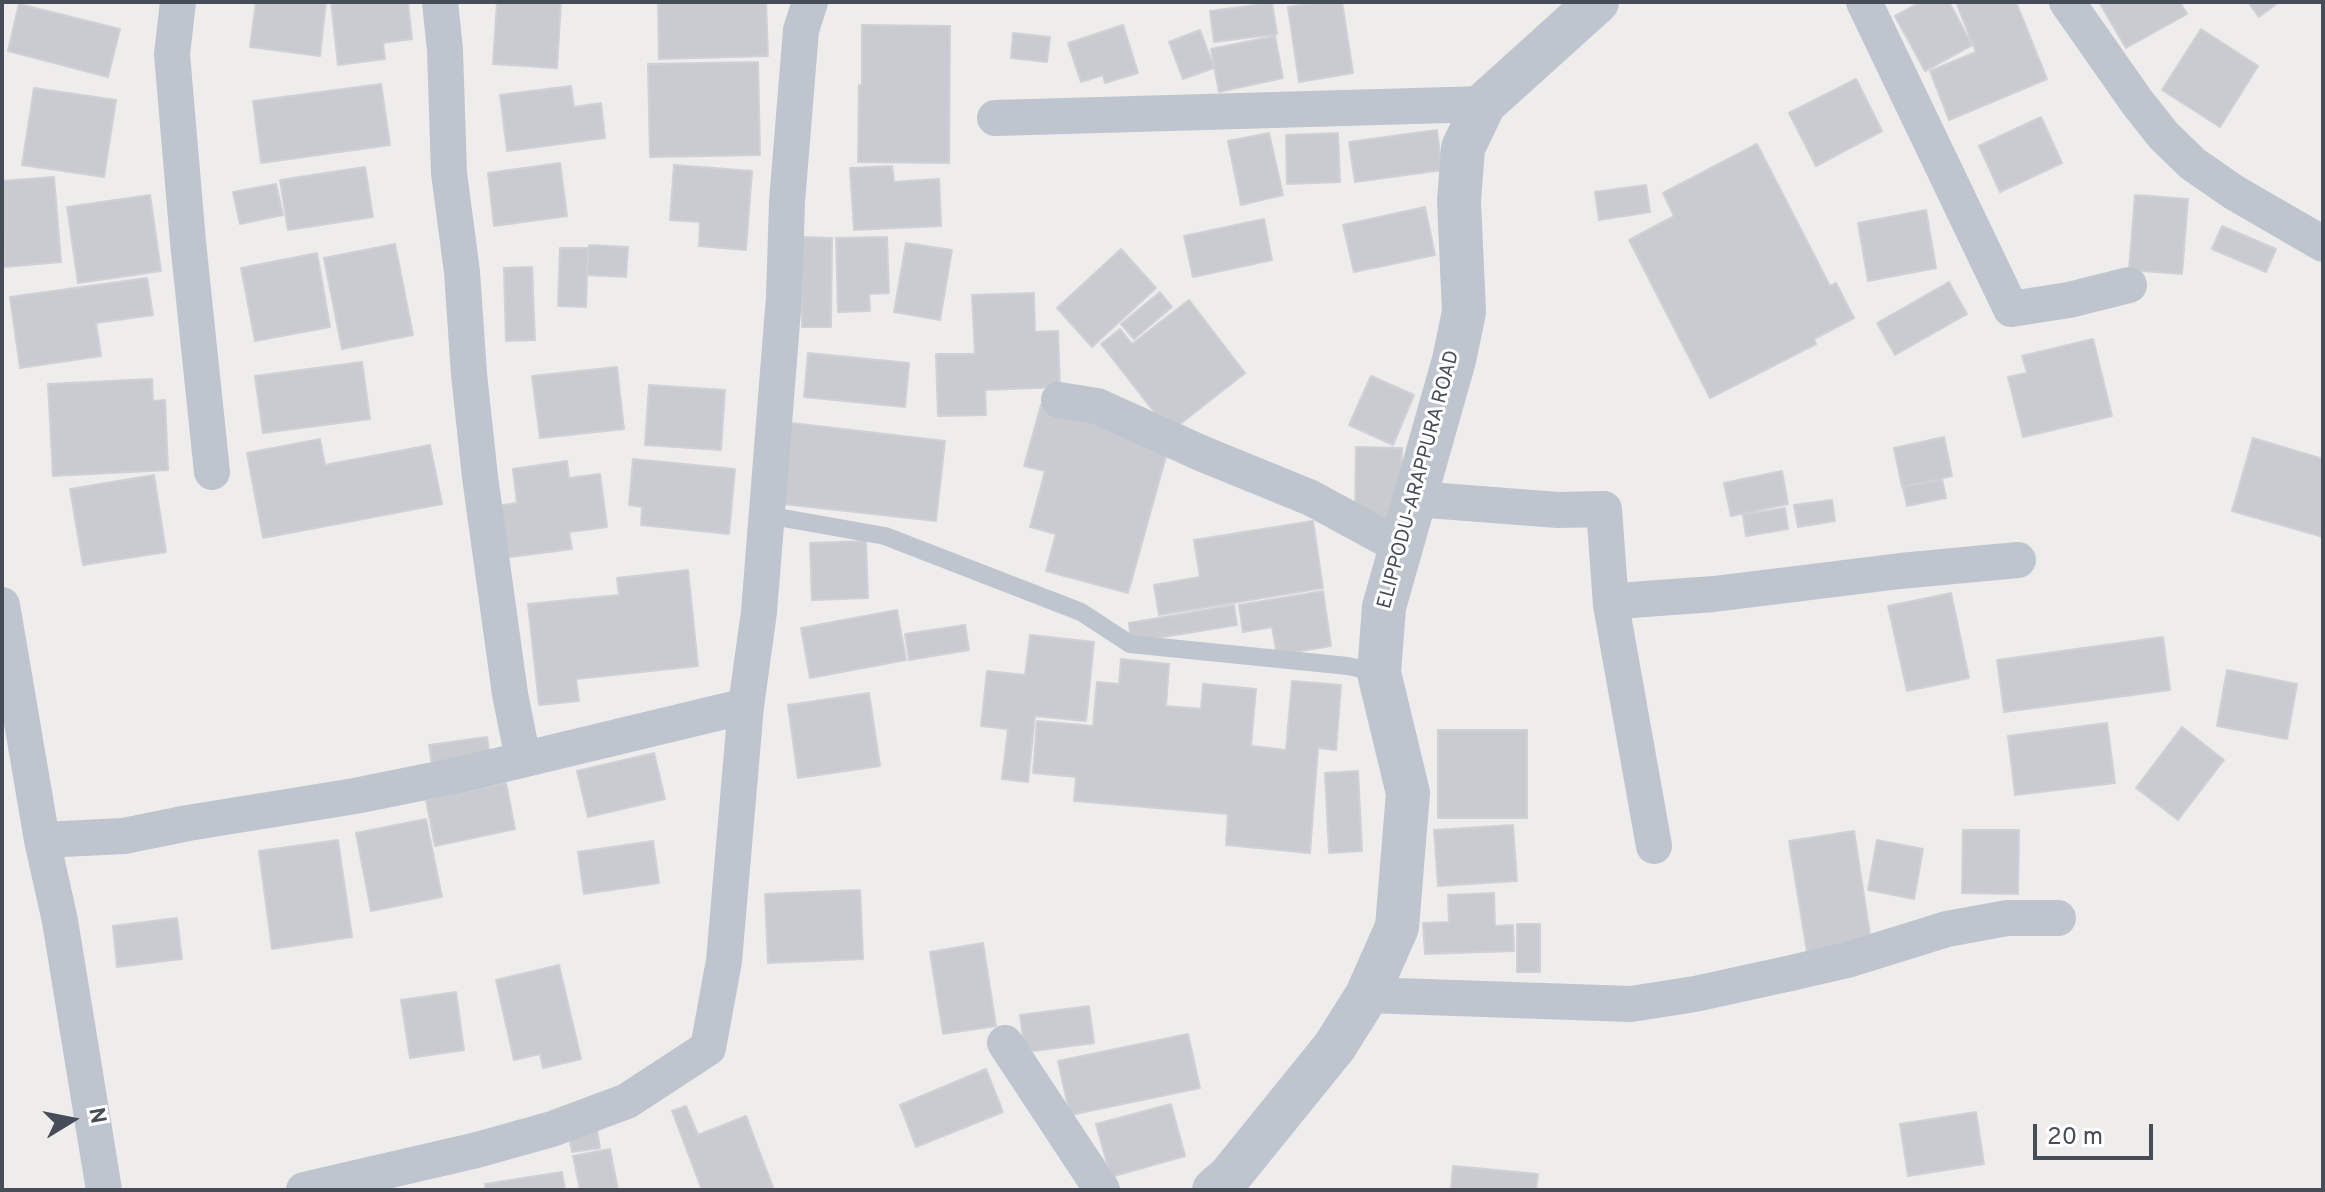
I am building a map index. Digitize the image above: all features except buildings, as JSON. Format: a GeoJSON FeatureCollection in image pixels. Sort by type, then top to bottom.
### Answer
{"type":"FeatureCollection","features":[{"type":"Feature","properties":{"kind":"street"},"geometry":{"type":"LineString","coordinates":[[178,2],[172,54],[212,472]]}},
{"type":"Feature","properties":{"kind":"street"},"geometry":{"type":"LineString","coordinates":[[440,2],[445,50],[449,173],[462,272],[480,477],[510,694],[523,759]]}},
{"type":"Feature","properties":{"kind":"street"},"geometry":{"type":"LineString","coordinates":[[304,1190],[477,1150],[552,1129],[627,1101],[708,1048],[724,961],[746,706],[759,612],[801,30],[810,2]]}},
{"type":"Feature","properties":{"kind":"street"},"geometry":{"type":"LineString","coordinates":[[1864,2],[2011,309],[2069,300],[2129,285]]}},
{"type":"Feature","properties":{"kind":"street"},"geometry":{"type":"LineString","coordinates":[[2067,2],[2137,102],[2164,136],[2193,164],[2235,193],[2323,244]]}},
{"type":"Feature","properties":{"kind":"street","name":"ELIPPODU-ARAPPURA ROAD"},"geometry":{"type":"LineString","coordinates":[[1214,1190],[1229,1177],[1335,1046],[1367,995],[1397,927],[1408,793],[1379,673],[1384,607],[1454,360],[1464,312],[1459,201],[1463,148],[1484,104],[1587,6]]}},
{"type":"Feature","properties":{"kind":"street"},"geometry":{"type":"LineString","coordinates":[[995,118],[1484,104]]}},
{"type":"Feature","properties":{"kind":"street"},"geometry":{"type":"LineString","coordinates":[[1059,400],[1097,406],[1311,498],[1401,547]]}},
{"type":"Feature","properties":{"kind":"street"},"geometry":{"type":"LineString","coordinates":[[1415,499],[1558,510],[1604,509],[1611,605],[1654,846]]}},
{"type":"Feature","properties":{"kind":"street"},"geometry":{"type":"LineString","coordinates":[[1611,605],[1631,600],[1714,594],[2018,560]]}},
{"type":"Feature","properties":{"kind":"street"},"geometry":{"type":"LineString","coordinates":[[2,605],[42,840],[60,921],[104,1190]]}},
{"type":"Feature","properties":{"kind":"street"},"geometry":{"type":"LineString","coordinates":[[42,840],[124,836],[370,793],[459,775],[746,706]]}},
{"type":"Feature","properties":{"kind":"street"},"geometry":{"type":"LineString","coordinates":[[1367,995],[1631,1004],[1695,994],[1833,963],[1947,929],[2007,918],[2058,918]]}},
{"type":"Feature","properties":{"kind":"street"},"geometry":{"type":"LineString","coordinates":[[1005,1043],[1102,1190]]}},
{"type":"Feature","properties":{"kind":"lane"},"geometry":{"type":"LineString","coordinates":[[766,515],[885,536],[1081,612],[1130,644],[1348,666],[1379,673]]}}]}
